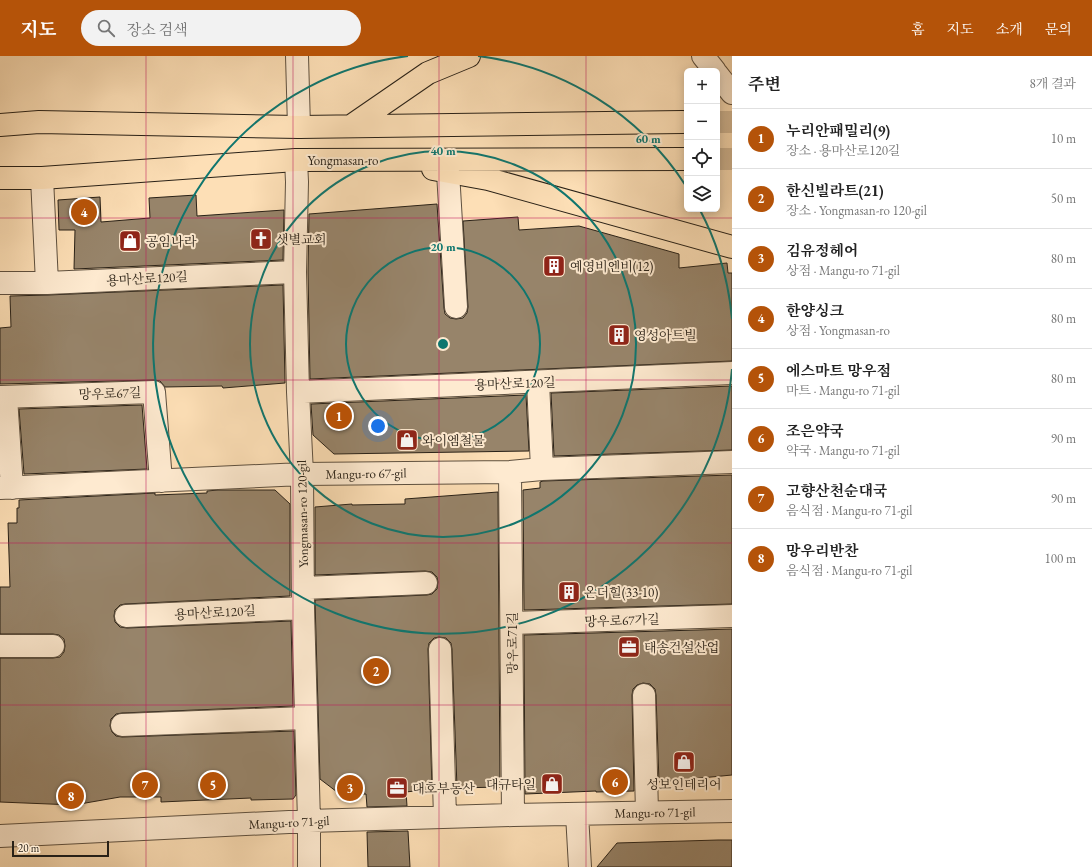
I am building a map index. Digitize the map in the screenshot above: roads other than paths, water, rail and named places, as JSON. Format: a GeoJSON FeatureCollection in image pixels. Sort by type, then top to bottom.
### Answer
{"type":"FeatureCollection","features":[{"type":"Feature","properties":{"kind":"main road"},"geometry":{"type":"LineString","coordinates":[[351,126],[428,73],[469,56]]}},
{"type":"Feature","properties":{"kind":"main road"},"geometry":{"type":"LineString","coordinates":[[0,125],[39,122],[299,127],[683,122]]}},
{"type":"Feature","properties":{"kind":"main road","name":"Yongmasan-ro"},"geometry":{"type":"LineString","coordinates":[[0,178],[42,178],[296,160],[684,159]]}},
{"type":"Feature","properties":{"kind":"main road"},"geometry":{"type":"LineString","coordinates":[[397,160],[448,172],[488,179],[732,247]]}},
{"type":"Feature","properties":{"kind":"street"},"geometry":{"type":"LineString","coordinates":[[297,56],[299,127]]}},
{"type":"Feature","properties":{"kind":"street"},"geometry":{"type":"LineString","coordinates":[[703,56],[713,68]]}},
{"type":"Feature","properties":{"kind":"street"},"geometry":{"type":"LineString","coordinates":[[720,78],[732,93]]}},
{"type":"Feature","properties":{"kind":"street","name":"Yongmasan-ro 120-gil"},"geometry":{"type":"LineString","coordinates":[[296,160],[298,182],[295,272],[302,474],[305,718],[309,821],[309,867]]}},
{"type":"Feature","properties":{"kind":"street"},"geometry":{"type":"LineString","coordinates":[[448,172],[456,307]]}},
{"type":"Feature","properties":{"kind":"street"},"geometry":{"type":"LineString","coordinates":[[42,178],[47,282]]}},
{"type":"Feature","properties":{"kind":"street","name":"용마산로120길"},"geometry":{"type":"LineString","coordinates":[[0,283],[295,272]]}},
{"type":"Feature","properties":{"kind":"street","name":"용마산로120길"},"geometry":{"type":"LineString","coordinates":[[298,392],[732,373]]}},
{"type":"Feature","properties":{"kind":"street"},"geometry":{"type":"LineString","coordinates":[[538,382],[542,469]]}},
{"type":"Feature","properties":{"kind":"street","name":"망우로67길"},"geometry":{"type":"LineString","coordinates":[[3,397],[154,392],[161,481]]}},
{"type":"Feature","properties":{"kind":"street"},"geometry":{"type":"LineString","coordinates":[[3,397],[6,488]]}},
{"type":"Feature","properties":{"kind":"street","name":"Mangu-ro 67-gil"},"geometry":{"type":"LineString","coordinates":[[6,488],[302,474],[510,472],[542,469],[732,462]]}},
{"type":"Feature","properties":{"kind":"street","name":"망우로71길"},"geometry":{"type":"LineString","coordinates":[[510,472],[513,815]]}},
{"type":"Feature","properties":{"kind":"street","name":"용마산로120길"},"geometry":{"type":"LineString","coordinates":[[126,616],[303,598],[426,583]]}},
{"type":"Feature","properties":{"kind":"street","name":"망우로67가길"},"geometry":{"type":"LineString","coordinates":[[512,623],[732,616]]}},
{"type":"Feature","properties":{"kind":"street"},"geometry":{"type":"LineString","coordinates":[[0,646],[53,646]]}},
{"type":"Feature","properties":{"kind":"street"},"geometry":{"type":"LineString","coordinates":[[440,649],[445,817]]}},
{"type":"Feature","properties":{"kind":"street"},"geometry":{"type":"LineString","coordinates":[[644,695],[647,812]]}},
{"type":"Feature","properties":{"kind":"street"},"geometry":{"type":"LineString","coordinates":[[122,725],[305,718]]}},
{"type":"Feature","properties":{"kind":"street","name":"Mangu-ro 71-gil"},"geometry":{"type":"LineString","coordinates":[[0,836],[309,821],[732,811]]}},
{"type":"Feature","properties":{"kind":"street"},"geometry":{"type":"LineString","coordinates":[[577,814],[580,867]]}},
{"type":"Feature","properties":{"kind":"tunnel"},"geometry":{"type":"LineString","coordinates":[[720,122],[732,122]]}},
{"type":"Feature","properties":{"kind":"tunnel"},"geometry":{"type":"LineString","coordinates":[[720,159],[732,159]]}},
{"type":"Feature","properties":{"kind":"place","name":"한양싱크"},"geometry":{"type":"Point","coordinates":[84,212]}},
{"type":"Feature","properties":{"kind":"place","name":"샛별교회"},"geometry":{"type":"Point","coordinates":[261,239]}},
{"type":"Feature","properties":{"kind":"place","name":"공임나라"},"geometry":{"type":"Point","coordinates":[130,241]}},
{"type":"Feature","properties":{"kind":"place","name":"예영비엔비(12)"},"geometry":{"type":"Point","coordinates":[554,266]}},
{"type":"Feature","properties":{"kind":"place","name":"영성아트빌"},"geometry":{"type":"Point","coordinates":[619,335]}},
{"type":"Feature","properties":{"kind":"place","name":"누리안패밀리(9)"},"geometry":{"type":"Point","coordinates":[339,416]}},
{"type":"Feature","properties":{"kind":"place","name":"와이엠철물"},"geometry":{"type":"Point","coordinates":[407,440]}},
{"type":"Feature","properties":{"kind":"place","name":"온더힐(33-10)"},"geometry":{"type":"Point","coordinates":[569,592]}},
{"type":"Feature","properties":{"kind":"place","name":"태송건설산업"},"geometry":{"type":"Point","coordinates":[629,647]}},
{"type":"Feature","properties":{"kind":"place","name":"한신빌라트(21)"},"geometry":{"type":"Point","coordinates":[376,671]}},
{"type":"Feature","properties":{"kind":"place","name":"성보인테리어"},"geometry":{"type":"Point","coordinates":[684,762]}},
{"type":"Feature","properties":{"kind":"place","name":"조은약국"},"geometry":{"type":"Point","coordinates":[615,782]}},
{"type":"Feature","properties":{"kind":"place","name":"대규타일"},"geometry":{"type":"Point","coordinates":[552,784]}},
{"type":"Feature","properties":{"kind":"place","name":"고향산천순대국"},"geometry":{"type":"Point","coordinates":[145,785]}},
{"type":"Feature","properties":{"kind":"place","name":"에스마트 망우점"},"geometry":{"type":"Point","coordinates":[213,785]}},
{"type":"Feature","properties":{"kind":"place","name":"김유정헤어"},"geometry":{"type":"Point","coordinates":[350,788]}},
{"type":"Feature","properties":{"kind":"place","name":"대호부동산"},"geometry":{"type":"Point","coordinates":[397,788]}},
{"type":"Feature","properties":{"kind":"place","name":"망우리반찬"},"geometry":{"type":"Point","coordinates":[71,796]}}]}
